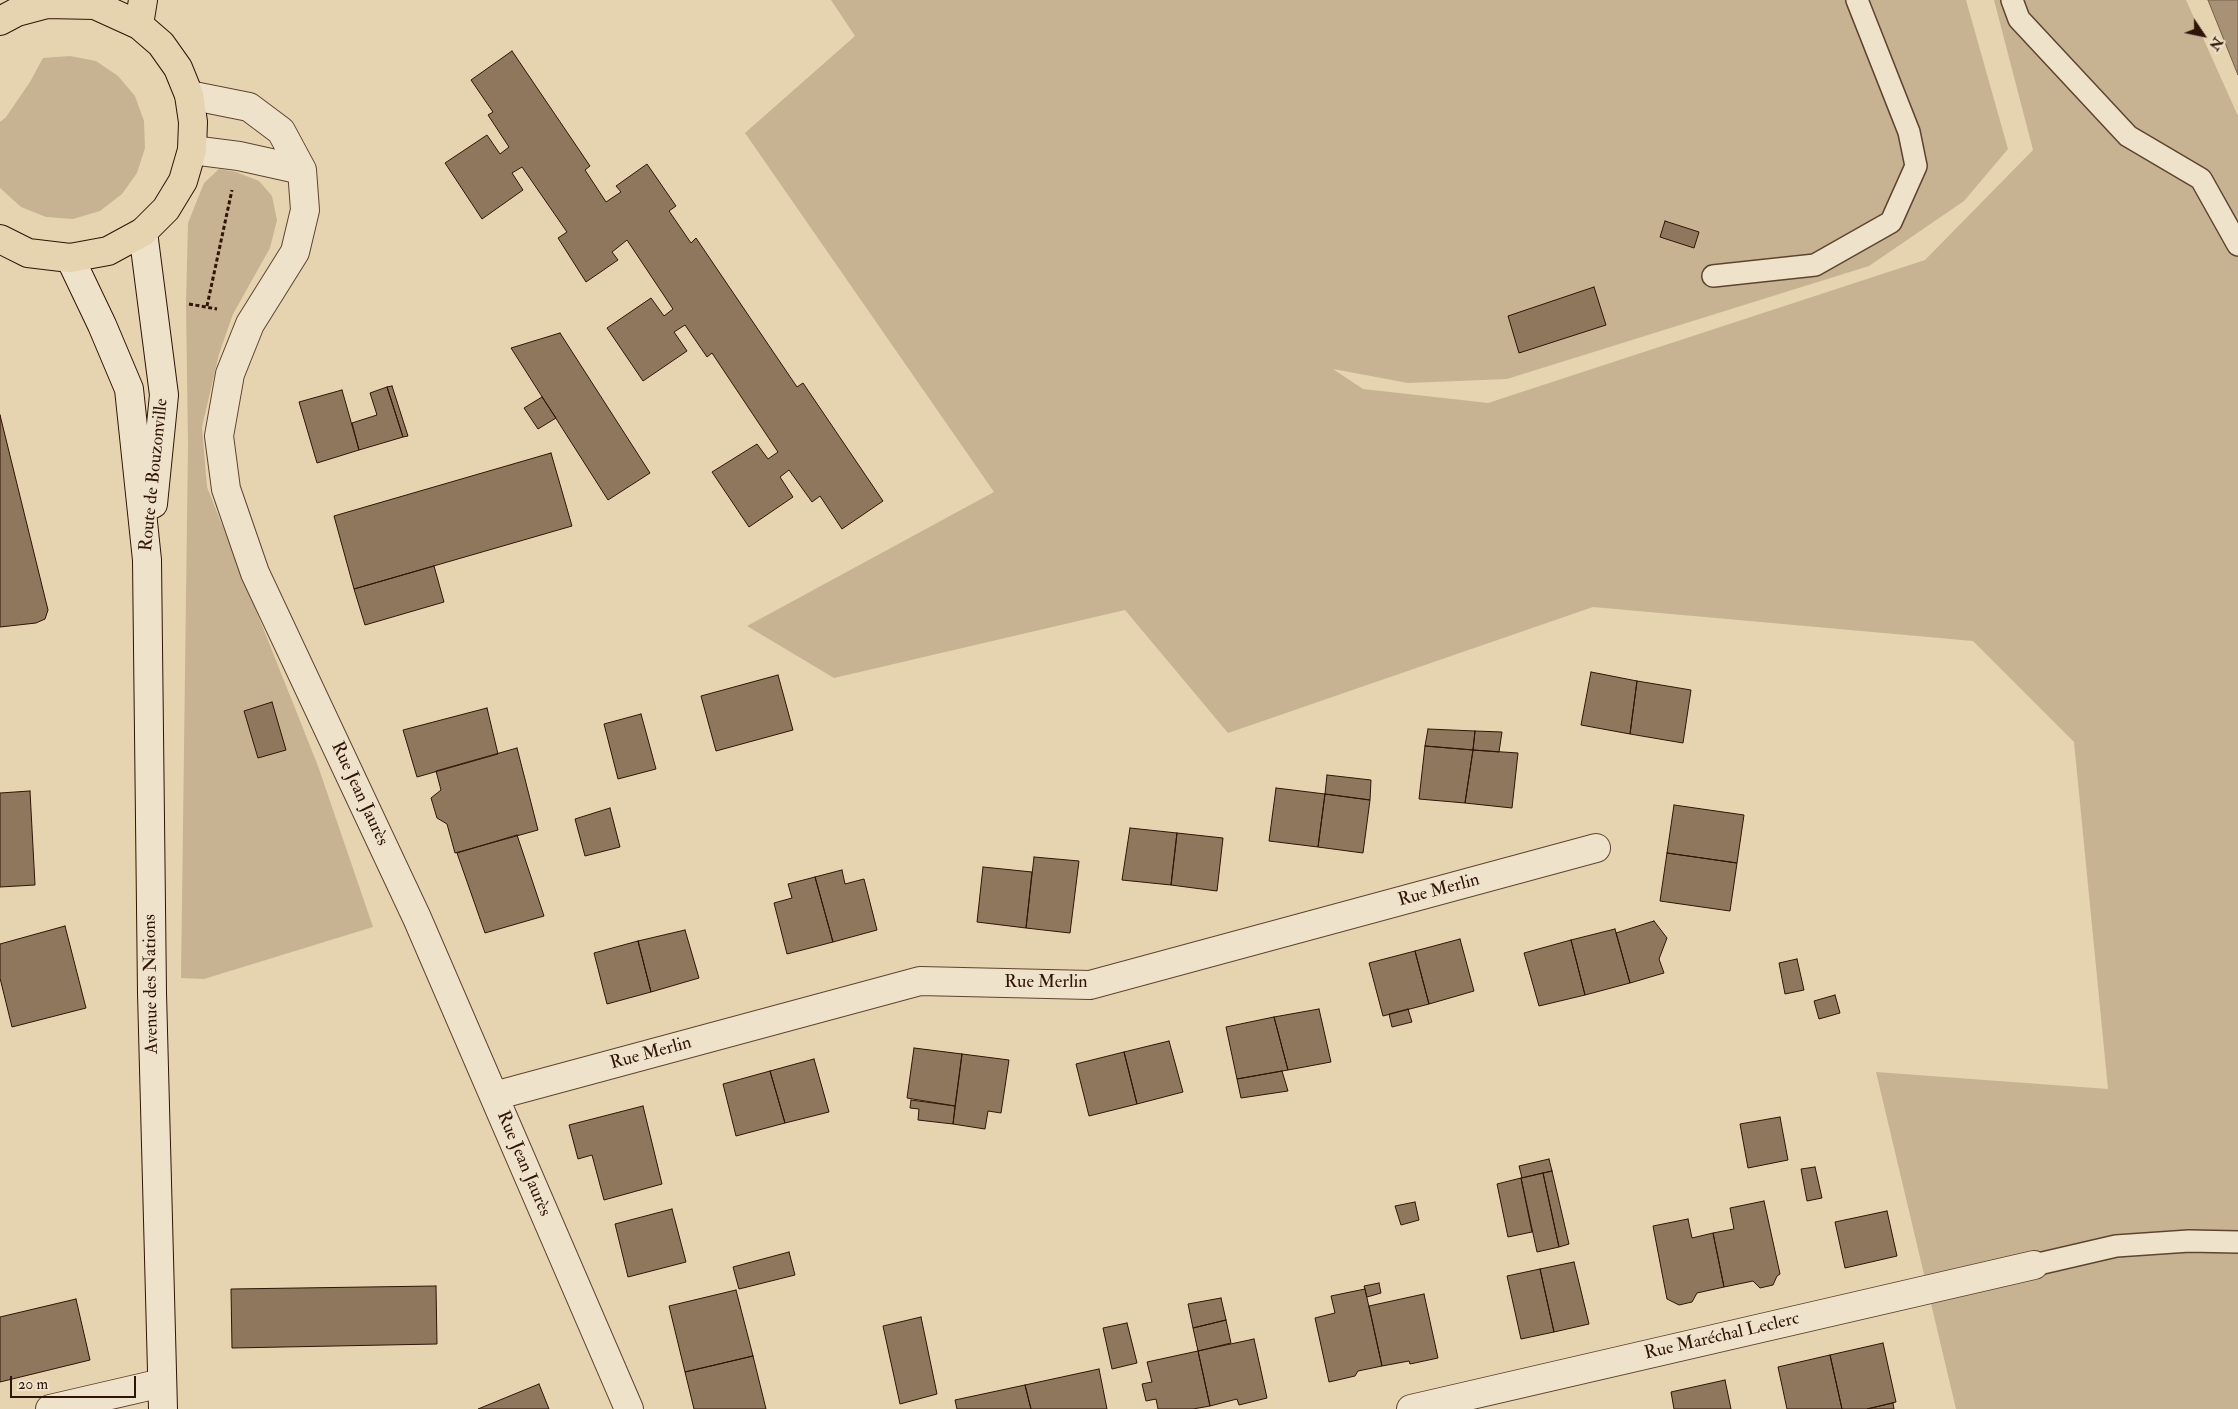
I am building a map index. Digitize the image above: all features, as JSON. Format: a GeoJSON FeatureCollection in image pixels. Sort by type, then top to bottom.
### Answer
{"type":"FeatureCollection","features":[{"type":"Feature","properties":{"kind":"main road"},"geometry":{"type":"LineString","coordinates":[[0,21],[17,12],[48,2],[95,5],[141,12],[178,68],[189,95],[193,122],[192,150],[183,182],[166,209],[143,232],[108,251],[70,258],[28,253],[0,239]]}},
{"type":"Feature","properties":{"kind":"street","name":"Rue Jean Jaurès"},"geometry":{"type":"LineString","coordinates":[[189,95],[249,107],[281,131],[302,170],[305,210],[295,252],[250,324],[230,374],[219,436],[226,489],[255,573],[417,918],[629,1409]]}},
{"type":"Feature","properties":{"kind":"street"},"geometry":{"type":"LineString","coordinates":[[192,150],[255,159],[302,170]]}},
{"type":"Feature","properties":{"kind":"street","name":"Route de Bouzonville"},"geometry":{"type":"LineString","coordinates":[[143,232],[164,395],[147,560]]}},
{"type":"Feature","properties":{"kind":"street","name":"Route de Bouzonville"},"geometry":{"type":"LineString","coordinates":[[70,258],[102,325],[129,389],[147,560]]}},
{"type":"Feature","properties":{"kind":"street","name":"Avenue des Nations"},"geometry":{"type":"LineString","coordinates":[[147,560],[152,992],[162,1396]]}},
{"type":"Feature","properties":{"kind":"street","name":"Rue Merlin"},"geometry":{"type":"LineString","coordinates":[[494,1096],[920,981],[1090,985],[1596,848]]}},
{"type":"Feature","properties":{"kind":"street","name":"Rue Maréchal Leclerc"},"geometry":{"type":"LineString","coordinates":[[1411,1409],[2034,1265]]}},
{"type":"Feature","properties":{"kind":"street"},"geometry":{"type":"LineString","coordinates":[[50,1409],[162,1396]]}},
{"type":"Feature","properties":{"kind":"lane"},"geometry":{"type":"LineString","coordinates":[[1713,276],[1815,265],[1890,222],[1916,166],[1909,132],[1857,0]]}},
{"type":"Feature","properties":{"kind":"lane"},"geometry":{"type":"LineString","coordinates":[[2012,0],[2019,19],[2128,136],[2201,179],[2238,246]]}},
{"type":"Feature","properties":{"kind":"lane"},"geometry":{"type":"LineString","coordinates":[[2034,1265],[2116,1246],[2189,1241],[2238,1242]]}},
{"type":"Feature","properties":{"kind":"path"},"geometry":{"type":"LineString","coordinates":[[207,306],[234,182]]}},
{"type":"Feature","properties":{"kind":"path"},"geometry":{"type":"LineString","coordinates":[[186,304],[207,306],[225,312]]}},
{"type":"Feature","properties":{"kind":"shaded area"},"geometry":{"type":"Polygon","coordinates":[[[831,0],[1966,0],[2008,149],[1964,201],[1869,266],[1507,379],[1408,383],[1333,369],[1363,389],[1488,403],[1925,260],[2033,150],[1994,0],[2186,0],[2238,116],[2238,1409],[1956,1409],[1876,1072],[2108,1089],[2074,742],[1973,641],[1593,607],[1228,733],[1125,610],[834,678],[747,626],[994,492],[745,133],[855,36],[831,0]]]}},
{"type":"Feature","properties":{"kind":"shaded area"},"geometry":{"type":"Polygon","coordinates":[[[2208,0],[2238,0],[2238,75],[2208,0]]]}},
{"type":"Feature","properties":{"kind":"shaded area"},"geometry":{"type":"Polygon","coordinates":[[[70,56],[96,61],[118,76],[135,96],[144,121],[145,148],[137,173],[122,194],[100,211],[73,219],[46,217],[21,207],[0,188],[0,122],[6,117],[30,82],[43,58],[70,56]]]}},
{"type":"Feature","properties":{"kind":"shaded area"},"geometry":{"type":"Polygon","coordinates":[[[219,169],[236,172],[259,181],[272,196],[277,220],[270,248],[233,314],[219,354],[202,427],[207,487],[318,766],[373,927],[204,979],[181,978],[188,444],[186,304],[188,223],[204,183],[219,169]]]}},
{"type":"Feature","properties":{"kind":"building"},"geometry":{"type":"Polygon","coordinates":[[[512,51],[590,166],[585,170],[606,202],[621,192],[616,186],[647,164],[676,206],[669,211],[691,243],[696,238],[797,387],[803,383],[883,501],[842,529],[820,496],[812,502],[789,470],[780,477],[793,497],[749,527],[712,472],[757,444],[768,459],[778,452],[712,353],[707,357],[685,325],[674,332],[687,351],[643,381],[607,328],[651,298],[664,316],[673,309],[627,240],[612,252],[618,260],[586,282],[558,238],[567,232],[522,167],[512,173],[523,190],[482,219],[445,163],[487,135],[500,154],[509,147],[488,115],[493,112],[471,80],[512,51]]]}},
{"type":"Feature","properties":{"kind":"building"},"geometry":{"type":"Polygon","coordinates":[[[1665,221],[1699,232],[1694,248],[1660,237],[1665,221]]]}},
{"type":"Feature","properties":{"kind":"building"},"geometry":{"type":"Polygon","coordinates":[[[1594,287],[1606,325],[1519,353],[1508,316],[1594,287]]]}},
{"type":"Feature","properties":{"kind":"building"},"geometry":{"type":"Polygon","coordinates":[[[560,333],[650,473],[608,500],[511,348],[560,333]]]}},
{"type":"Feature","properties":{"kind":"building"},"geometry":{"type":"Polygon","coordinates":[[[392,386],[408,436],[403,437],[387,387],[392,386]]]}},
{"type":"Feature","properties":{"kind":"building"},"geometry":{"type":"Polygon","coordinates":[[[387,387],[403,437],[359,450],[352,423],[377,415],[370,393],[387,387]]]}},
{"type":"Feature","properties":{"kind":"building"},"geometry":{"type":"Polygon","coordinates":[[[342,390],[359,450],[317,463],[299,402],[342,390]]]}},
{"type":"Feature","properties":{"kind":"building"},"geometry":{"type":"Polygon","coordinates":[[[542,397],[556,418],[538,429],[524,408],[542,397]]]}},
{"type":"Feature","properties":{"kind":"building"},"geometry":{"type":"Polygon","coordinates":[[[0,415],[48,610],[45,619],[36,623],[0,627],[0,415]]]}},
{"type":"Feature","properties":{"kind":"building"},"geometry":{"type":"Polygon","coordinates":[[[551,453],[572,526],[354,589],[334,516],[551,453]]]}},
{"type":"Feature","properties":{"kind":"building"},"geometry":{"type":"Polygon","coordinates":[[[434,566],[444,602],[365,625],[354,589],[434,566]]]}},
{"type":"Feature","properties":{"kind":"building"},"geometry":{"type":"Polygon","coordinates":[[[1591,672],[1637,681],[1630,734],[1581,725],[1591,672]]]}},
{"type":"Feature","properties":{"kind":"building"},"geometry":{"type":"Polygon","coordinates":[[[778,675],[793,730],[716,751],[701,696],[778,675]]]}},
{"type":"Feature","properties":{"kind":"building"},"geometry":{"type":"Polygon","coordinates":[[[1637,681],[1691,690],[1683,743],[1630,734],[1637,681]]]}},
{"type":"Feature","properties":{"kind":"building"},"geometry":{"type":"Polygon","coordinates":[[[272,702],[286,750],[258,758],[244,711],[272,702]]]}},
{"type":"Feature","properties":{"kind":"building"},"geometry":{"type":"Polygon","coordinates":[[[487,708],[498,754],[417,777],[403,730],[487,708]]]}},
{"type":"Feature","properties":{"kind":"building"},"geometry":{"type":"Polygon","coordinates":[[[641,714],[656,769],[618,779],[604,724],[641,714]]]}},
{"type":"Feature","properties":{"kind":"building"},"geometry":{"type":"Polygon","coordinates":[[[1428,729],[1475,731],[1473,750],[1425,746],[1428,729]]]}},
{"type":"Feature","properties":{"kind":"building"},"geometry":{"type":"Polygon","coordinates":[[[1475,731],[1502,732],[1499,752],[1473,750],[1475,731]]]}},
{"type":"Feature","properties":{"kind":"building"},"geometry":{"type":"Polygon","coordinates":[[[1425,746],[1473,750],[1465,803],[1419,799],[1425,746]]]}},
{"type":"Feature","properties":{"kind":"building"},"geometry":{"type":"Polygon","coordinates":[[[517,748],[538,830],[455,853],[447,824],[437,818],[431,798],[441,790],[436,771],[517,748]]]}},
{"type":"Feature","properties":{"kind":"building"},"geometry":{"type":"Polygon","coordinates":[[[1473,750],[1518,753],[1512,808],[1465,803],[1473,750]]]}},
{"type":"Feature","properties":{"kind":"building"},"geometry":{"type":"Polygon","coordinates":[[[1327,775],[1371,780],[1370,800],[1325,794],[1327,775]]]}},
{"type":"Feature","properties":{"kind":"building"},"geometry":{"type":"Polygon","coordinates":[[[1276,788],[1325,794],[1318,847],[1269,841],[1276,788]]]}},
{"type":"Feature","properties":{"kind":"building"},"geometry":{"type":"Polygon","coordinates":[[[30,791],[35,885],[0,887],[0,793],[30,791]]]}},
{"type":"Feature","properties":{"kind":"building"},"geometry":{"type":"Polygon","coordinates":[[[1325,794],[1370,800],[1363,853],[1318,847],[1325,794]]]}},
{"type":"Feature","properties":{"kind":"building"},"geometry":{"type":"Polygon","coordinates":[[[1674,805],[1744,815],[1737,863],[1667,853],[1674,805]]]}},
{"type":"Feature","properties":{"kind":"building"},"geometry":{"type":"Polygon","coordinates":[[[610,808],[620,847],[585,856],[575,819],[610,808]]]}},
{"type":"Feature","properties":{"kind":"building"},"geometry":{"type":"Polygon","coordinates":[[[1130,828],[1177,833],[1171,885],[1122,880],[1130,828]]]}},
{"type":"Feature","properties":{"kind":"building"},"geometry":{"type":"Polygon","coordinates":[[[1177,833],[1223,838],[1217,891],[1171,885],[1177,833]]]}},
{"type":"Feature","properties":{"kind":"building"},"geometry":{"type":"Polygon","coordinates":[[[517,835],[544,916],[485,933],[457,853],[517,835]]]}},
{"type":"Feature","properties":{"kind":"building"},"geometry":{"type":"Polygon","coordinates":[[[1667,853],[1737,863],[1730,911],[1660,901],[1667,853]]]}},
{"type":"Feature","properties":{"kind":"building"},"geometry":{"type":"Polygon","coordinates":[[[1034,857],[1079,861],[1070,933],[1026,928],[1034,857]]]}},
{"type":"Feature","properties":{"kind":"building"},"geometry":{"type":"Polygon","coordinates":[[[983,867],[1032,872],[1026,928],[977,922],[983,867]]]}},
{"type":"Feature","properties":{"kind":"building"},"geometry":{"type":"Polygon","coordinates":[[[842,870],[845,884],[864,879],[877,930],[833,942],[815,877],[842,870]]]}},
{"type":"Feature","properties":{"kind":"building"},"geometry":{"type":"Polygon","coordinates":[[[815,877],[833,942],[787,954],[774,903],[792,898],[788,884],[815,877]]]}},
{"type":"Feature","properties":{"kind":"building"},"geometry":{"type":"Polygon","coordinates":[[[1654,921],[1667,938],[1659,959],[1664,973],[1630,983],[1616,933],[1654,921]]]}},
{"type":"Feature","properties":{"kind":"building"},"geometry":{"type":"Polygon","coordinates":[[[65,926],[86,1008],[12,1027],[0,978],[0,944],[65,926]]]}},
{"type":"Feature","properties":{"kind":"building"},"geometry":{"type":"Polygon","coordinates":[[[1615,929],[1630,983],[1585,995],[1571,940],[1615,929]]]}},
{"type":"Feature","properties":{"kind":"building"},"geometry":{"type":"Polygon","coordinates":[[[685,930],[699,978],[651,992],[638,941],[685,930]]]}},
{"type":"Feature","properties":{"kind":"building"},"geometry":{"type":"Polygon","coordinates":[[[1460,939],[1474,991],[1429,1004],[1415,951],[1460,939]]]}},
{"type":"Feature","properties":{"kind":"building"},"geometry":{"type":"Polygon","coordinates":[[[1571,940],[1585,995],[1539,1006],[1524,953],[1571,940]]]}},
{"type":"Feature","properties":{"kind":"building"},"geometry":{"type":"Polygon","coordinates":[[[638,941],[651,992],[607,1004],[594,953],[638,941]]]}},
{"type":"Feature","properties":{"kind":"building"},"geometry":{"type":"Polygon","coordinates":[[[1415,951],[1429,1004],[1383,1016],[1369,963],[1415,951]]]}},
{"type":"Feature","properties":{"kind":"building"},"geometry":{"type":"Polygon","coordinates":[[[1797,959],[1804,990],[1785,994],[1779,963],[1797,959]]]}},
{"type":"Feature","properties":{"kind":"building"},"geometry":{"type":"Polygon","coordinates":[[[1835,995],[1840,1013],[1819,1019],[1814,1001],[1835,995]]]}},
{"type":"Feature","properties":{"kind":"building"},"geometry":{"type":"Polygon","coordinates":[[[1319,1009],[1331,1062],[1288,1070],[1274,1017],[1319,1009]]]}},
{"type":"Feature","properties":{"kind":"building"},"geometry":{"type":"Polygon","coordinates":[[[1408,1009],[1412,1022],[1392,1027],[1389,1014],[1408,1009]]]}},
{"type":"Feature","properties":{"kind":"building"},"geometry":{"type":"Polygon","coordinates":[[[1274,1017],[1288,1070],[1237,1079],[1226,1027],[1274,1017]]]}},
{"type":"Feature","properties":{"kind":"building"},"geometry":{"type":"Polygon","coordinates":[[[1169,1041],[1183,1092],[1137,1104],[1124,1052],[1169,1041]]]}},
{"type":"Feature","properties":{"kind":"building"},"geometry":{"type":"Polygon","coordinates":[[[914,1048],[962,1054],[955,1106],[907,1098],[914,1048]]]}},
{"type":"Feature","properties":{"kind":"building"},"geometry":{"type":"Polygon","coordinates":[[[1124,1052],[1137,1104],[1089,1116],[1076,1064],[1124,1052]]]}},
{"type":"Feature","properties":{"kind":"building"},"geometry":{"type":"Polygon","coordinates":[[[962,1054],[1009,1060],[1001,1113],[988,1111],[985,1129],[953,1124],[962,1054]]]}},
{"type":"Feature","properties":{"kind":"building"},"geometry":{"type":"Polygon","coordinates":[[[814,1059],[829,1112],[785,1123],[770,1071],[814,1059]]]}},
{"type":"Feature","properties":{"kind":"building"},"geometry":{"type":"Polygon","coordinates":[[[770,1071],[785,1123],[736,1136],[723,1084],[770,1071]]]}},
{"type":"Feature","properties":{"kind":"building"},"geometry":{"type":"Polygon","coordinates":[[[1282,1071],[1288,1091],[1241,1098],[1237,1079],[1282,1071]]]}},
{"type":"Feature","properties":{"kind":"building"},"geometry":{"type":"Polygon","coordinates":[[[911,1100],[955,1106],[953,1124],[918,1120],[919,1109],[910,1108],[911,1100]]]}},
{"type":"Feature","properties":{"kind":"building"},"geometry":{"type":"Polygon","coordinates":[[[643,1106],[662,1184],[604,1200],[592,1155],[578,1159],[569,1125],[643,1106]]]}},
{"type":"Feature","properties":{"kind":"building"},"geometry":{"type":"Polygon","coordinates":[[[1780,1117],[1788,1160],[1748,1168],[1740,1124],[1780,1117]]]}},
{"type":"Feature","properties":{"kind":"building"},"geometry":{"type":"Polygon","coordinates":[[[1549,1159],[1552,1171],[1522,1178],[1519,1166],[1549,1159]]]}},
{"type":"Feature","properties":{"kind":"building"},"geometry":{"type":"Polygon","coordinates":[[[1815,1167],[1822,1198],[1807,1201],[1801,1169],[1815,1167]]]}},
{"type":"Feature","properties":{"kind":"building"},"geometry":{"type":"Polygon","coordinates":[[[1552,1171],[1569,1244],[1559,1247],[1543,1173],[1552,1171]]]}},
{"type":"Feature","properties":{"kind":"building"},"geometry":{"type":"Polygon","coordinates":[[[1543,1173],[1559,1247],[1537,1252],[1521,1178],[1543,1173]]]}},
{"type":"Feature","properties":{"kind":"building"},"geometry":{"type":"Polygon","coordinates":[[[1521,1178],[1532,1232],[1508,1237],[1497,1184],[1521,1178]]]}},
{"type":"Feature","properties":{"kind":"building"},"geometry":{"type":"Polygon","coordinates":[[[1764,1201],[1780,1274],[1773,1285],[1760,1288],[1753,1281],[1724,1287],[1713,1233],[1734,1229],[1730,1208],[1764,1201]]]}},
{"type":"Feature","properties":{"kind":"building"},"geometry":{"type":"Polygon","coordinates":[[[1415,1202],[1419,1220],[1401,1225],[1395,1206],[1415,1202]]]}},
{"type":"Feature","properties":{"kind":"building"},"geometry":{"type":"Polygon","coordinates":[[[672,1209],[686,1262],[628,1277],[615,1224],[672,1209]]]}},
{"type":"Feature","properties":{"kind":"building"},"geometry":{"type":"Polygon","coordinates":[[[1887,1211],[1897,1256],[1845,1268],[1835,1222],[1887,1211]]]}},
{"type":"Feature","properties":{"kind":"building"},"geometry":{"type":"Polygon","coordinates":[[[1688,1219],[1692,1238],[1713,1233],[1724,1287],[1697,1293],[1692,1302],[1679,1305],[1667,1299],[1653,1226],[1688,1219]]]}},
{"type":"Feature","properties":{"kind":"building"},"geometry":{"type":"Polygon","coordinates":[[[789,1252],[795,1275],[739,1289],[733,1267],[789,1252]]]}},
{"type":"Feature","properties":{"kind":"building"},"geometry":{"type":"Polygon","coordinates":[[[1574,1262],[1589,1324],[1554,1332],[1540,1269],[1574,1262]]]}},
{"type":"Feature","properties":{"kind":"building"},"geometry":{"type":"Polygon","coordinates":[[[1540,1269],[1554,1332],[1521,1339],[1507,1276],[1540,1269]]]}},
{"type":"Feature","properties":{"kind":"building"},"geometry":{"type":"Polygon","coordinates":[[[1379,1283],[1381,1293],[1367,1297],[1364,1286],[1379,1283]]]}},
{"type":"Feature","properties":{"kind":"building"},"geometry":{"type":"Polygon","coordinates":[[[436,1286],[437,1344],[232,1348],[231,1289],[436,1286]]]}},
{"type":"Feature","properties":{"kind":"building"},"geometry":{"type":"Polygon","coordinates":[[[1365,1289],[1382,1366],[1358,1371],[1355,1376],[1329,1382],[1315,1318],[1335,1313],[1331,1296],[1365,1289]]]}},
{"type":"Feature","properties":{"kind":"building"},"geometry":{"type":"Polygon","coordinates":[[[736,1290],[753,1356],[685,1372],[669,1306],[736,1290]]]}},
{"type":"Feature","properties":{"kind":"building"},"geometry":{"type":"Polygon","coordinates":[[[1424,1294],[1438,1358],[1410,1364],[1409,1361],[1382,1366],[1369,1306],[1424,1294]]]}},
{"type":"Feature","properties":{"kind":"building"},"geometry":{"type":"Polygon","coordinates":[[[1221,1298],[1226,1320],[1193,1328],[1188,1304],[1221,1298]]]}},
{"type":"Feature","properties":{"kind":"building"},"geometry":{"type":"Polygon","coordinates":[[[76,1299],[90,1360],[0,1382],[0,1317],[76,1299]]]}},
{"type":"Feature","properties":{"kind":"building"},"geometry":{"type":"Polygon","coordinates":[[[921,1317],[937,1394],[900,1404],[883,1326],[921,1317]]]}},
{"type":"Feature","properties":{"kind":"building"},"geometry":{"type":"Polygon","coordinates":[[[1226,1320],[1231,1343],[1198,1351],[1193,1328],[1226,1320]]]}},
{"type":"Feature","properties":{"kind":"building"},"geometry":{"type":"Polygon","coordinates":[[[1127,1323],[1137,1363],[1112,1369],[1103,1328],[1127,1323]]]}},
{"type":"Feature","properties":{"kind":"building"},"geometry":{"type":"Polygon","coordinates":[[[1254,1339],[1267,1398],[1239,1405],[1237,1399],[1210,1406],[1198,1351],[1254,1339]]]}},
{"type":"Feature","properties":{"kind":"building"},"geometry":{"type":"Polygon","coordinates":[[[1883,1343],[1896,1402],[1867,1409],[1842,1409],[1830,1355],[1883,1343]]]}},
{"type":"Feature","properties":{"kind":"building"},"geometry":{"type":"Polygon","coordinates":[[[1198,1351],[1210,1406],[1193,1409],[1158,1409],[1156,1399],[1146,1401],[1142,1384],[1152,1382],[1147,1362],[1198,1351]]]}},
{"type":"Feature","properties":{"kind":"building"},"geometry":{"type":"Polygon","coordinates":[[[1830,1355],[1842,1409],[1787,1409],[1778,1367],[1830,1355]]]}},
{"type":"Feature","properties":{"kind":"building"},"geometry":{"type":"Polygon","coordinates":[[[753,1356],[766,1409],[694,1409],[685,1372],[753,1356]]]}},
{"type":"Feature","properties":{"kind":"building"},"geometry":{"type":"Polygon","coordinates":[[[1099,1369],[1107,1409],[1031,1409],[1025,1385],[1099,1369]]]}},
{"type":"Feature","properties":{"kind":"building"},"geometry":{"type":"Polygon","coordinates":[[[1725,1380],[1731,1409],[1674,1409],[1671,1392],[1725,1380]]]}},
{"type":"Feature","properties":{"kind":"building"},"geometry":{"type":"Polygon","coordinates":[[[539,1384],[549,1409],[478,1409],[539,1384]]]}},
{"type":"Feature","properties":{"kind":"building"},"geometry":{"type":"Polygon","coordinates":[[[1025,1385],[1031,1409],[957,1409],[955,1400],[1025,1385]]]}},
{"type":"Feature","properties":{"kind":"building"},"geometry":{"type":"Polygon","coordinates":[[[1893,1403],[1894,1409],[1867,1409],[1893,1403]]]}}]}
